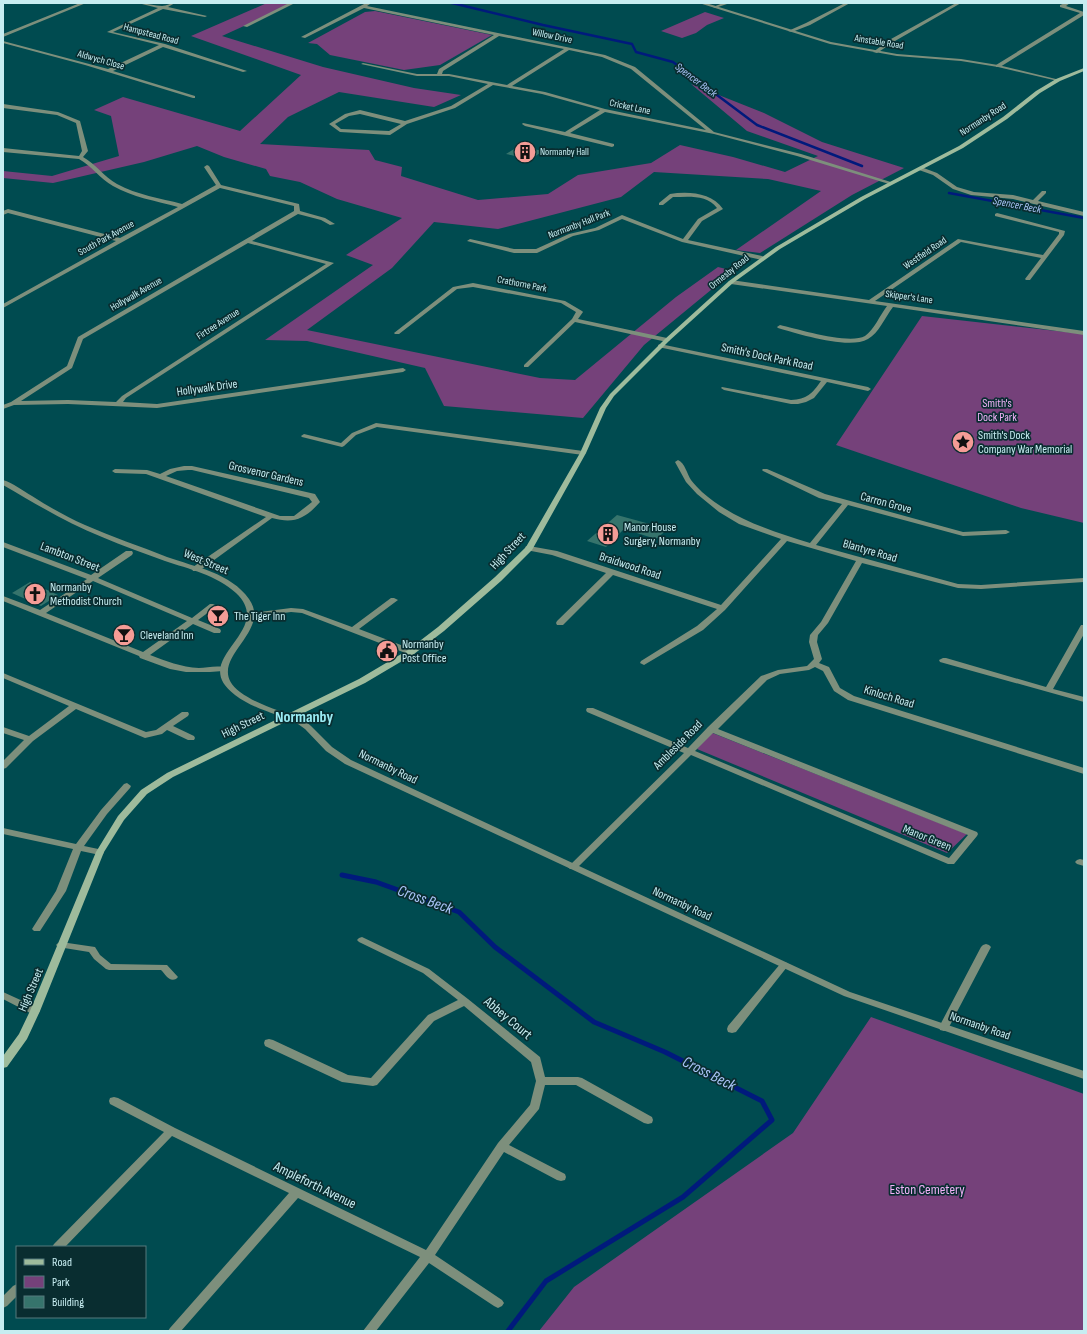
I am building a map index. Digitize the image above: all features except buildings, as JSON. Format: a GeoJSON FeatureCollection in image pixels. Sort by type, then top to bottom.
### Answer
{"type":"FeatureCollection","features":[{"type":"Feature","properties":{"kind":"main road","name":"Normanby Road"},"geometry":{"type":"LineString","coordinates":[[891,183],[921,169],[961,147],[994,126],[1038,92],[1058,80],[1084,69]]}},
{"type":"Feature","properties":{"kind":"main road","name":"Ormesby Road"},"geometry":{"type":"LineString","coordinates":[[603,408],[624,382],[660,346],[731,282],[762,258],[891,183]]}},
{"type":"Feature","properties":{"kind":"main road","name":"High Street"},"geometry":{"type":"LineString","coordinates":[[3,1064],[23,1036],[36,1011],[100,852],[121,818],[144,792],[170,775],[362,681],[411,652],[441,629],[498,579],[530,548],[583,453],[603,408]]}},
{"type":"Feature","properties":{"kind":"street"},"geometry":{"type":"LineString","coordinates":[[3,36],[84,3]]}},
{"type":"Feature","properties":{"kind":"street"},"geometry":{"type":"LineString","coordinates":[[140,3],[205,16]]}},
{"type":"Feature","properties":{"kind":"street"},"geometry":{"type":"LineString","coordinates":[[163,7],[172,3]]}},
{"type":"Feature","properties":{"kind":"street"},"geometry":{"type":"LineString","coordinates":[[246,26],[293,3]]}},
{"type":"Feature","properties":{"kind":"street"},"geometry":{"type":"LineString","coordinates":[[303,37],[365,7],[370,3]]}},
{"type":"Feature","properties":{"kind":"street","name":"Ainstable Road"},"geometry":{"type":"LineString","coordinates":[[701,3],[830,43],[875,52],[998,66],[1058,80]]}},
{"type":"Feature","properties":{"kind":"street"},"geometry":{"type":"LineString","coordinates":[[715,7],[728,3]]}},
{"type":"Feature","properties":{"kind":"street"},"geometry":{"type":"LineString","coordinates":[[790,31],[808,24],[848,3]]}},
{"type":"Feature","properties":{"kind":"street"},"geometry":{"type":"LineString","coordinates":[[875,52],[898,37],[959,3]]}},
{"type":"Feature","properties":{"kind":"street"},"geometry":{"type":"LineString","coordinates":[[1068,3],[1062,6],[1084,13]]}},
{"type":"Feature","properties":{"kind":"street","name":"Hampstead Road"},"geometry":{"type":"LineString","coordinates":[[163,7],[109,32],[163,45],[245,71]]}},
{"type":"Feature","properties":{"kind":"street","name":"Willow Drive"},"geometry":{"type":"LineString","coordinates":[[365,7],[603,56],[633,68],[714,133]]}},
{"type":"Feature","properties":{"kind":"street"},"geometry":{"type":"LineString","coordinates":[[998,66],[1084,13]]}},
{"type":"Feature","properties":{"kind":"street"},"geometry":{"type":"LineString","coordinates":[[439,75],[441,70],[499,34]]}},
{"type":"Feature","properties":{"kind":"street","name":"Aldwych Close"},"geometry":{"type":"LineString","coordinates":[[3,42],[194,97]]}},
{"type":"Feature","properties":{"kind":"street"},"geometry":{"type":"LineString","coordinates":[[108,71],[163,45]]}},
{"type":"Feature","properties":{"kind":"street"},"geometry":{"type":"LineString","coordinates":[[508,86],[568,49]]}},
{"type":"Feature","properties":{"kind":"street","name":"Cricket Lane"},"geometry":{"type":"LineString","coordinates":[[363,64],[417,75],[449,75],[543,93],[604,110],[714,133],[799,154],[891,183]]}},
{"type":"Feature","properties":{"kind":"street"},"geometry":{"type":"LineString","coordinates":[[405,123],[360,112],[346,115],[332,124],[340,130],[390,133],[405,123],[453,107],[491,84]]}},
{"type":"Feature","properties":{"kind":"street"},"geometry":{"type":"LineString","coordinates":[[3,106],[58,114],[78,122],[85,151],[80,158]]}},
{"type":"Feature","properties":{"kind":"street"},"geometry":{"type":"LineString","coordinates":[[566,134],[604,110]]}},
{"type":"Feature","properties":{"kind":"street"},"geometry":{"type":"LineString","coordinates":[[525,124],[612,145]]}},
{"type":"Feature","properties":{"kind":"street"},"geometry":{"type":"LineString","coordinates":[[3,150],[80,158],[90,162],[108,181],[123,189],[182,206]]}},
{"type":"Feature","properties":{"kind":"street"},"geometry":{"type":"LineString","coordinates":[[207,167],[219,186],[297,205],[296,212],[323,219],[332,224]]}},
{"type":"Feature","properties":{"kind":"street"},"geometry":{"type":"LineString","coordinates":[[921,169],[935,174],[955,188],[973,194],[1013,197],[1084,214]]}},
{"type":"Feature","properties":{"kind":"street","name":"South Park Avenue"},"geometry":{"type":"LineString","coordinates":[[3,306],[219,186]]}},
{"type":"Feature","properties":{"kind":"street"},"geometry":{"type":"LineString","coordinates":[[1034,202],[1044,192]]}},
{"type":"Feature","properties":{"kind":"street"},"geometry":{"type":"LineString","coordinates":[[661,204],[672,196],[706,197],[716,202],[720,209],[700,220],[684,241]]}},
{"type":"Feature","properties":{"kind":"street"},"geometry":{"type":"LineString","coordinates":[[3,214],[8,211],[120,240]]}},
{"type":"Feature","properties":{"kind":"street","name":"Hollywalk Avenue"},"geometry":{"type":"LineString","coordinates":[[3,407],[13,403],[70,366],[80,338],[296,212]]}},
{"type":"Feature","properties":{"kind":"street"},"geometry":{"type":"LineString","coordinates":[[997,215],[1062,231],[1062,234],[1028,279]]}},
{"type":"Feature","properties":{"kind":"street","name":"Normanby Hall Park"},"geometry":{"type":"LineString","coordinates":[[470,241],[514,251],[537,251],[571,235],[596,229],[622,217],[684,241],[762,258]]}},
{"type":"Feature","properties":{"kind":"street","name":"Westfield Road"},"geometry":{"type":"LineString","coordinates":[[870,302],[960,240],[1044,257]]}},
{"type":"Feature","properties":{"kind":"street","name":"Firtree Avenue"},"geometry":{"type":"LineString","coordinates":[[117,405],[130,393],[331,263],[246,241]]}},
{"type":"Feature","properties":{"kind":"street","name":"Skipper's Lane"},"geometry":{"type":"LineString","coordinates":[[731,282],[1084,333]]}},
{"type":"Feature","properties":{"kind":"street","name":"Crathorne Park"},"geometry":{"type":"LineString","coordinates":[[397,334],[455,288],[473,285],[563,302],[580,312],[574,320]]}},
{"type":"Feature","properties":{"kind":"street"},"geometry":{"type":"LineString","coordinates":[[780,327],[842,340],[858,340],[868,336],[891,305]]}},
{"type":"Feature","properties":{"kind":"street"},"geometry":{"type":"LineString","coordinates":[[526,366],[574,320],[667,340]]}},
{"type":"Feature","properties":{"kind":"street","name":"Smith's Dock Park Road"},"geometry":{"type":"LineString","coordinates":[[660,346],[868,389]]}},
{"type":"Feature","properties":{"kind":"street","name":"Hollywalk Drive"},"geometry":{"type":"LineString","coordinates":[[13,403],[68,402],[157,406],[403,370]]}},
{"type":"Feature","properties":{"kind":"street"},"geometry":{"type":"LineString","coordinates":[[724,388],[791,402],[799,402],[812,398],[825,380]]}},
{"type":"Feature","properties":{"kind":"street"},"geometry":{"type":"LineString","coordinates":[[304,436],[342,445],[354,434],[376,425],[583,453]]}},
{"type":"Feature","properties":{"kind":"street","name":"Blantyre Road"},"geometry":{"type":"LineString","coordinates":[[678,462],[688,482],[699,493],[722,510],[742,522],[786,538],[860,560],[958,586],[981,587],[1084,580]]}},
{"type":"Feature","properties":{"kind":"street","name":"Grosvenor Gardens"},"geometry":{"type":"LineString","coordinates":[[115,471],[148,472],[162,476],[271,516],[289,521],[298,518],[316,502],[312,496],[192,468],[171,470],[162,476]]}},
{"type":"Feature","properties":{"kind":"street","name":"Carron Grove"},"geometry":{"type":"LineString","coordinates":[[765,470],[822,496],[963,534],[1006,532]]}},
{"type":"Feature","properties":{"kind":"street","name":"West Street"},"geometry":{"type":"LineString","coordinates":[[3,482],[72,521],[196,569],[232,586],[247,601],[252,615]]}},
{"type":"Feature","properties":{"kind":"street"},"geometry":{"type":"LineString","coordinates":[[812,546],[846,503]]}},
{"type":"Feature","properties":{"kind":"street"},"geometry":{"type":"LineString","coordinates":[[196,569],[271,516]]}},
{"type":"Feature","properties":{"kind":"street"},"geometry":{"type":"LineString","coordinates":[[644,663],[700,628],[722,608],[786,538]]}},
{"type":"Feature","properties":{"kind":"street","name":"Lambton Street"},"geometry":{"type":"LineString","coordinates":[[3,544],[92,578],[217,631]]}},
{"type":"Feature","properties":{"kind":"street","name":"Braidwood Road"},"geometry":{"type":"LineString","coordinates":[[530,548],[554,553],[722,608]]}},
{"type":"Feature","properties":{"kind":"street"},"geometry":{"type":"LineString","coordinates":[[41,613],[129,553]]}},
{"type":"Feature","properties":{"kind":"street"},"geometry":{"type":"LineString","coordinates":[[814,664],[818,659],[813,642],[814,636],[824,623],[860,560]]}},
{"type":"Feature","properties":{"kind":"street"},"geometry":{"type":"LineString","coordinates":[[560,623],[611,572]]}},
{"type":"Feature","properties":{"kind":"street"},"geometry":{"type":"LineString","coordinates":[[3,598],[143,656],[188,670],[223,669],[226,657],[250,625],[252,615],[291,610],[303,611],[411,652]]}},
{"type":"Feature","properties":{"kind":"street"},"geometry":{"type":"LineString","coordinates":[[353,630],[394,600]]}},
{"type":"Feature","properties":{"kind":"street"},"geometry":{"type":"LineString","coordinates":[[143,656],[214,606]]}},
{"type":"Feature","properties":{"kind":"street"},"geometry":{"type":"LineString","coordinates":[[1049,689],[1084,627]]}},
{"type":"Feature","properties":{"kind":"street"},"geometry":{"type":"LineString","coordinates":[[943,660],[1084,700]]}},
{"type":"Feature","properties":{"kind":"street","name":"Ambleside Road"},"geometry":{"type":"LineString","coordinates":[[573,867],[764,678],[778,672],[809,668],[814,664]]}},
{"type":"Feature","properties":{"kind":"street","name":"Kinloch Road"},"geometry":{"type":"LineString","coordinates":[[814,664],[826,669],[837,689],[852,698],[1084,771]]}},
{"type":"Feature","properties":{"kind":"street","name":"Normanby Road"},"geometry":{"type":"LineString","coordinates":[[223,669],[226,680],[232,690],[248,700],[289,716],[302,723],[330,750],[368,772],[847,994],[1084,1075]]}},
{"type":"Feature","properties":{"kind":"street"},"geometry":{"type":"LineString","coordinates":[[3,675],[145,735],[159,732],[185,714]]}},
{"type":"Feature","properties":{"kind":"street"},"geometry":{"type":"LineString","coordinates":[[3,766],[30,739],[76,705]]}},
{"type":"Feature","properties":{"kind":"street"},"geometry":{"type":"LineString","coordinates":[[590,710],[689,751]]}},
{"type":"Feature","properties":{"kind":"street"},"geometry":{"type":"LineString","coordinates":[[167,727],[191,738]]}},
{"type":"Feature","properties":{"kind":"street"},"geometry":{"type":"LineString","coordinates":[[3,730],[30,739]]}},
{"type":"Feature","properties":{"kind":"street","name":"Manor Green"},"geometry":{"type":"LineString","coordinates":[[689,751],[951,862],[974,834],[711,730]]}},
{"type":"Feature","properties":{"kind":"street"},"geometry":{"type":"LineString","coordinates":[[37,929],[61,891],[78,848],[104,812],[127,786]]}},
{"type":"Feature","properties":{"kind":"street"},"geometry":{"type":"LineString","coordinates":[[3,831],[100,852]]}},
{"type":"Feature","properties":{"kind":"street"},"geometry":{"type":"LineString","coordinates":[[362,940],[426,970],[465,1001]]}},
{"type":"Feature","properties":{"kind":"street"},"geometry":{"type":"LineString","coordinates":[[61,946],[92,949],[109,967],[164,967],[173,977]]}},
{"type":"Feature","properties":{"kind":"street"},"geometry":{"type":"LineString","coordinates":[[944,1027],[986,946]]}},
{"type":"Feature","properties":{"kind":"street"},"geometry":{"type":"LineString","coordinates":[[732,1029],[784,966]]}},
{"type":"Feature","properties":{"kind":"street"},"geometry":{"type":"LineString","coordinates":[[3,995],[36,1011]]}},
{"type":"Feature","properties":{"kind":"street","name":"Abbey Court"},"geometry":{"type":"LineString","coordinates":[[269,1043],[346,1079],[373,1082],[431,1018],[465,1001],[536,1060],[541,1082],[535,1106],[502,1146],[428,1256],[369,1331]]}},
{"type":"Feature","properties":{"kind":"street"},"geometry":{"type":"LineString","coordinates":[[541,1082],[578,1081],[648,1120]]}},
{"type":"Feature","properties":{"kind":"street","name":"Ampleforth Avenue"},"geometry":{"type":"LineString","coordinates":[[114,1101],[171,1131],[428,1256],[498,1303]]}},
{"type":"Feature","properties":{"kind":"street"},"geometry":{"type":"LineString","coordinates":[[59,1246],[171,1131]]}},
{"type":"Feature","properties":{"kind":"street"},"geometry":{"type":"LineString","coordinates":[[502,1146],[561,1177]]}},
{"type":"Feature","properties":{"kind":"street"},"geometry":{"type":"LineString","coordinates":[[174,1331],[296,1192]]}},
{"type":"Feature","properties":{"kind":"street"},"geometry":{"type":"LineString","coordinates":[[3,1303],[16,1290]]}},
{"type":"Feature","properties":{"kind":"green space"},"geometry":{"type":"Polygon","coordinates":[[[267,3],[294,3],[222,36],[323,67],[414,88],[461,95],[434,107],[339,92],[288,117],[260,144],[369,150],[375,160],[402,167],[401,176],[478,200],[548,194],[578,175],[651,163],[680,145],[733,157],[785,172],[818,156],[747,131],[691,84],[764,113],[822,142],[904,168],[852,195],[760,253],[736,250],[821,191],[768,179],[654,172],[621,197],[498,229],[434,222],[392,268],[307,330],[540,378],[575,380],[676,297],[718,267],[734,271],[644,345],[583,418],[444,406],[425,368],[307,341],[265,340],[373,265],[346,255],[402,218],[337,199],[300,182],[270,176],[266,169],[224,157],[197,146],[144,162],[53,183],[3,178],[3,171],[52,176],[119,156],[111,116],[94,110],[123,97],[240,131],[301,75],[191,36],[267,3]]]}},
{"type":"Feature","properties":{"kind":"green space"},"geometry":{"type":"Polygon","coordinates":[[[375,11],[492,35],[440,65],[404,70],[330,55],[317,44],[308,43],[365,12],[375,11]]]}},
{"type":"Feature","properties":{"kind":"green space"},"geometry":{"type":"Polygon","coordinates":[[[705,12],[724,18],[707,25],[696,33],[682,38],[661,31],[705,12]]]}},
{"type":"Feature","properties":{"kind":"green space","name":"Smith's Dock Park"},"geometry":{"type":"Polygon","coordinates":[[[922,316],[1084,334],[1084,523],[1021,508],[836,445],[922,316]]]}},
{"type":"Feature","properties":{"kind":"green space"},"geometry":{"type":"Polygon","coordinates":[[[710,732],[967,834],[947,853],[697,749],[710,732]]]}},
{"type":"Feature","properties":{"kind":"green space","name":"Eston Cemetery"},"geometry":{"type":"Polygon","coordinates":[[[871,1017],[1084,1094],[1084,1331],[539,1331],[574,1287],[793,1133],[871,1017]]]}},
{"type":"Feature","properties":{"kind":"waterway","name":"Spencer Beck"},"geometry":{"type":"LineString","coordinates":[[452,3],[543,25],[632,44],[636,52],[673,62],[757,125],[862,166]]}},
{"type":"Feature","properties":{"kind":"waterway","name":"Spencer Beck"},"geometry":{"type":"LineString","coordinates":[[949,193],[1084,218]]}},
{"type":"Feature","properties":{"kind":"waterway","name":"Cross Beck"},"geometry":{"type":"LineString","coordinates":[[342,875],[376,882],[459,912],[495,947],[594,1022],[665,1052],[762,1101],[772,1120],[683,1197],[546,1281],[508,1331]]}},
{"type":"Feature","properties":{"kind":"place","name":"Normanby Hall"},"geometry":{"type":"Point","coordinates":[525,152]}},
{"type":"Feature","properties":{"kind":"place","name":"Smith's Dock Company War Memorial"},"geometry":{"type":"Point","coordinates":[963,442]}},
{"type":"Feature","properties":{"kind":"place","name":"Manor House Surgery, Normanby"},"geometry":{"type":"Point","coordinates":[608,534]}},
{"type":"Feature","properties":{"kind":"place","name":"Normanby Methodist Church"},"geometry":{"type":"Point","coordinates":[35,594]}},
{"type":"Feature","properties":{"kind":"place","name":"The Tiger Inn"},"geometry":{"type":"Point","coordinates":[218,616]}},
{"type":"Feature","properties":{"kind":"place","name":"Cleveland Inn"},"geometry":{"type":"Point","coordinates":[124,635]}},
{"type":"Feature","properties":{"kind":"place","name":"Normanby Post Office"},"geometry":{"type":"Point","coordinates":[387,651]}},
{"type":"Feature","properties":{"kind":"district","name":"Normanby"},"geometry":{"type":"Point","coordinates":[304,717]}}]}
